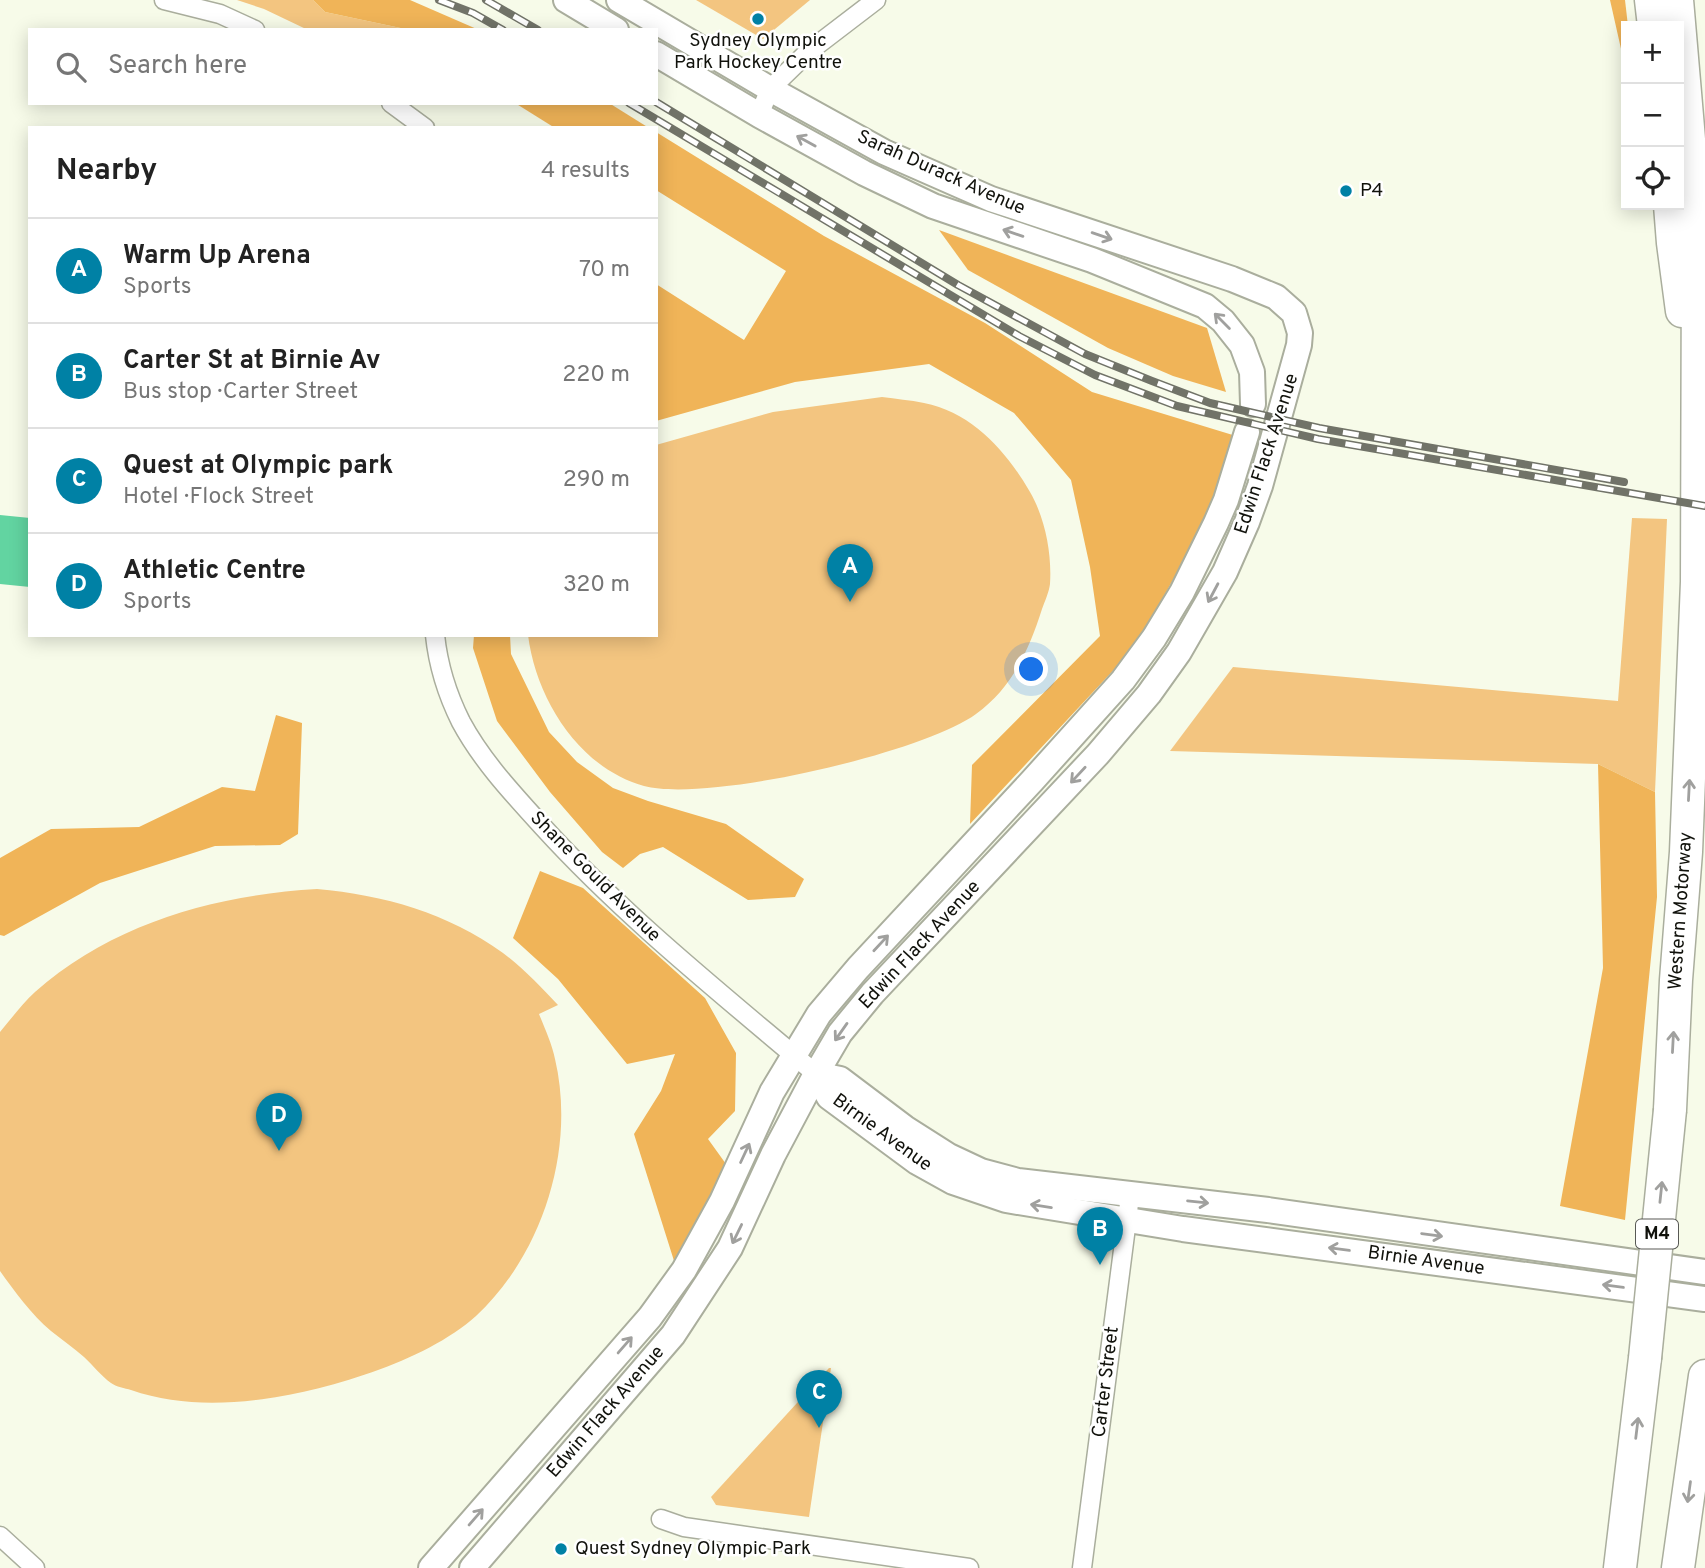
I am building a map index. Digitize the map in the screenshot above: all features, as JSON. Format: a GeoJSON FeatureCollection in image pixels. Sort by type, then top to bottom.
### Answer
{"type":"FeatureCollection","features":[{"type":"Feature","properties":{"kind":"highway"},"geometry":{"type":"LineString","coordinates":[[1651,0],[1653,21]]}},
{"type":"Feature","properties":{"kind":"highway","name":"Western Motorway"},"geometry":{"type":"LineString","coordinates":[[1620,1568],[1670,1110],[1692,732],[1697,582],[1698,244],[1677,0]]}},
{"type":"Feature","properties":{"kind":"highway"},"geometry":{"type":"LineString","coordinates":[[1670,210],[1672,243],[1698,417]]}},
{"type":"Feature","properties":{"kind":"highway"},"geometry":{"type":"LineString","coordinates":[[1678,1568],[1705,1376]]}},
{"type":"Feature","properties":{"kind":"street"},"geometry":{"type":"LineString","coordinates":[[164,0],[220,15],[250,28]]}},
{"type":"Feature","properties":{"kind":"street"},"geometry":{"type":"LineString","coordinates":[[566,0],[613,28]]}},
{"type":"Feature","properties":{"kind":"street","name":"Sarah Durack Avenue"},"geometry":{"type":"LineString","coordinates":[[619,0],[884,152],[991,199],[1232,279],[1283,300]]}},
{"type":"Feature","properties":{"kind":"street"},"geometry":{"type":"LineString","coordinates":[[760,115],[770,89],[808,52],[876,0]]}},
{"type":"Feature","properties":{"kind":"street","name":"Sarah Durack Avenue"},"geometry":{"type":"LineString","coordinates":[[658,55],[864,173],[933,206],[1092,260],[1205,306],[1237,337],[1249,360],[1254,379]]}},
{"type":"Feature","properties":{"kind":"street"},"geometry":{"type":"LineString","coordinates":[[394,105],[422,126]]}},
{"type":"Feature","properties":{"kind":"street","name":"Edwin Flack Avenue"},"geometry":{"type":"LineString","coordinates":[[472,1568],[673,1335],[730,1248],[773,1155],[839,1033],[872,994],[1098,754],[1149,694],[1179,652],[1229,564],[1260,486],[1298,354],[1300,333],[1297,322],[1294,313],[1283,300]]}},
{"type":"Feature","properties":{"kind":"street","name":"Edwin Flack Avenue"},"geometry":{"type":"LineString","coordinates":[[1253,404],[1254,379]]}},
{"type":"Feature","properties":{"kind":"street","name":"Edwin Flack Avenue"},"geometry":{"type":"LineString","coordinates":[[431,1568],[650,1317],[684,1270],[722,1202],[772,1092],[820,1014],[858,968],[1123,681],[1182,592],[1203,552],[1226,500],[1247,432]]}},
{"type":"Feature","properties":{"kind":"street"},"geometry":{"type":"LineString","coordinates":[[1203,552],[1229,564]]}},
{"type":"Feature","properties":{"kind":"street","name":"Shane Gould Avenue"},"geometry":{"type":"LineString","coordinates":[[435,637],[443,675],[461,722],[496,775],[611,897],[668,949],[816,1074]]}},
{"type":"Feature","properties":{"kind":"street","name":"Birnie Avenue"},"geometry":{"type":"LineString","coordinates":[[816,1074],[841,1079],[905,1128],[944,1166],[981,1171],[1128,1208],[1183,1229],[1705,1299]]}},
{"type":"Feature","properties":{"kind":"street","name":"Birnie Avenue"},"geometry":{"type":"LineString","coordinates":[[1128,1208],[1268,1210],[1705,1272]]}},
{"type":"Feature","properties":{"kind":"street","name":"Carter Street"},"geometry":{"type":"LineString","coordinates":[[1082,1568],[1128,1208]]}},
{"type":"Feature","properties":{"kind":"street"},"geometry":{"type":"LineString","coordinates":[[661,1519],[684,1527],[969,1568]]}},
{"type":"Feature","properties":{"kind":"street"},"geometry":{"type":"LineString","coordinates":[[0,1536],[35,1568]]}},
{"type":"Feature","properties":{"kind":"shaded area"},"geometry":{"type":"Polygon","coordinates":[[[237,0],[313,0],[325,12],[401,28],[304,28],[264,9],[237,0]]]}},
{"type":"Feature","properties":{"kind":"shaded area"},"geometry":{"type":"Polygon","coordinates":[[[313,0],[410,0],[474,28],[401,28],[325,12],[313,0]]]}},
{"type":"Feature","properties":{"kind":"shaded area","name":"Sydney Olympic Park Hockey Centre"},"geometry":{"type":"Polygon","coordinates":[[[696,0],[810,0],[763,39],[696,0]]]}},
{"type":"Feature","properties":{"kind":"shaded area"},"geometry":{"type":"Polygon","coordinates":[[[1610,0],[1625,0],[1627,21],[1621,21],[1621,49],[1610,0]]]}},
{"type":"Feature","properties":{"kind":"shaded area"},"geometry":{"type":"Polygon","coordinates":[[[518,105],[612,105],[646,126],[552,126],[518,105]]]}},
{"type":"Feature","properties":{"kind":"shaded area"},"geometry":{"type":"Polygon","coordinates":[[[658,133],[824,236],[985,323],[1092,392],[1236,436],[1207,518],[1137,645],[970,824],[972,765],[1100,636],[1090,567],[1071,480],[1014,413],[929,364],[795,382],[658,420],[658,285],[744,340],[786,271],[658,191],[658,133]]]}},
{"type":"Feature","properties":{"kind":"shaded area"},"geometry":{"type":"Polygon","coordinates":[[[939,230],[1207,328],[1226,392],[1173,376],[1108,348],[968,270],[939,230]]]}},
{"type":"Feature","properties":{"kind":"shaded area"},"geometry":{"type":"Polygon","coordinates":[[[882,397],[942,408],[973,425],[999,448],[1010,462],[1040,513],[1050,560],[1047,596],[1025,653],[1009,680],[989,704],[949,729],[864,758],[763,781],[674,789],[644,786],[621,777],[600,764],[565,728],[540,683],[528,637],[658,637],[658,444],[773,412],[882,397]]]}},
{"type":"Feature","properties":{"kind":"shaded area"},"geometry":{"type":"Polygon","coordinates":[[[0,515],[28,518],[28,587],[0,584],[0,515]]]}},
{"type":"Feature","properties":{"kind":"shaded area"},"geometry":{"type":"Polygon","coordinates":[[[1632,518],[1667,519],[1655,792],[1598,764],[1170,751],[1233,667],[1618,701],[1632,518]]]}},
{"type":"Feature","properties":{"kind":"shaded area"},"geometry":{"type":"Polygon","coordinates":[[[474,637],[510,637],[511,654],[549,732],[577,762],[613,788],[726,824],[804,879],[795,897],[748,900],[663,847],[640,854],[623,868],[602,852],[550,792],[497,721],[473,648],[474,637]]]}},
{"type":"Feature","properties":{"kind":"shaded area"},"geometry":{"type":"Polygon","coordinates":[[[276,715],[302,723],[298,834],[280,845],[215,846],[100,883],[4,936],[0,935],[0,858],[51,829],[139,827],[222,787],[255,791],[276,715]]]}},
{"type":"Feature","properties":{"kind":"shaded area"},"geometry":{"type":"Polygon","coordinates":[[[1598,764],[1655,792],[1657,897],[1625,1220],[1560,1206],[1603,968],[1598,764]]]}},
{"type":"Feature","properties":{"kind":"shaded area"},"geometry":{"type":"Polygon","coordinates":[[[540,871],[583,888],[705,998],[736,1053],[735,1111],[708,1139],[726,1164],[675,1264],[634,1134],[661,1091],[675,1054],[627,1064],[558,979],[513,938],[540,871]]]}},
{"type":"Feature","properties":{"kind":"shaded area"},"geometry":{"type":"Polygon","coordinates":[[[317,889],[391,901],[460,927],[503,953],[558,1005],[539,1014],[555,1059],[561,1128],[557,1163],[536,1231],[520,1262],[476,1316],[455,1332],[402,1361],[311,1390],[224,1403],[177,1401],[115,1386],[44,1324],[0,1271],[0,1032],[35,992],[65,968],[132,931],[204,906],[279,892],[317,889]]]}},
{"type":"Feature","properties":{"kind":"shaded area"},"geometry":{"type":"Polygon","coordinates":[[[829,1368],[809,1517],[716,1505],[711,1497],[829,1368]]]}},
{"type":"Feature","properties":{"kind":"railway"},"geometry":{"type":"LineString","coordinates":[[439,0],[473,13],[499,28]]}},
{"type":"Feature","properties":{"kind":"railway"},"geometry":{"type":"LineString","coordinates":[[486,0],[535,28]]}},
{"type":"Feature","properties":{"kind":"railway"},"geometry":{"type":"LineString","coordinates":[[658,103],[958,285],[1085,354],[1152,381],[1210,403],[1319,428],[1624,482]]}},
{"type":"Feature","properties":{"kind":"railway"},"geometry":{"type":"LineString","coordinates":[[632,105],[1019,336],[1095,375],[1177,406],[1318,439],[1705,506]]}},
{"type":"Feature","properties":{"kind":"place","name":"Sydney Olympic Park Hockey Centre"},"geometry":{"type":"Point","coordinates":[758,19]}},
{"type":"Feature","properties":{"kind":"place","name":"P4"},"geometry":{"type":"Point","coordinates":[1346,191]}},
{"type":"Feature","properties":{"kind":"place","name":"Warm Up Arena"},"geometry":{"type":"Point","coordinates":[850,602]}},
{"type":"Feature","properties":{"kind":"place","name":"Athletic Centre"},"geometry":{"type":"Point","coordinates":[279,1151]}},
{"type":"Feature","properties":{"kind":"place","name":"Carter St at Birnie Av"},"geometry":{"type":"Point","coordinates":[1100,1265]}},
{"type":"Feature","properties":{"kind":"place","name":"Quest at Olympic park"},"geometry":{"type":"Point","coordinates":[819,1428]}},
{"type":"Feature","properties":{"kind":"place","name":"Quest Sydney Olympic Park"},"geometry":{"type":"Point","coordinates":[561,1549]}}]}
